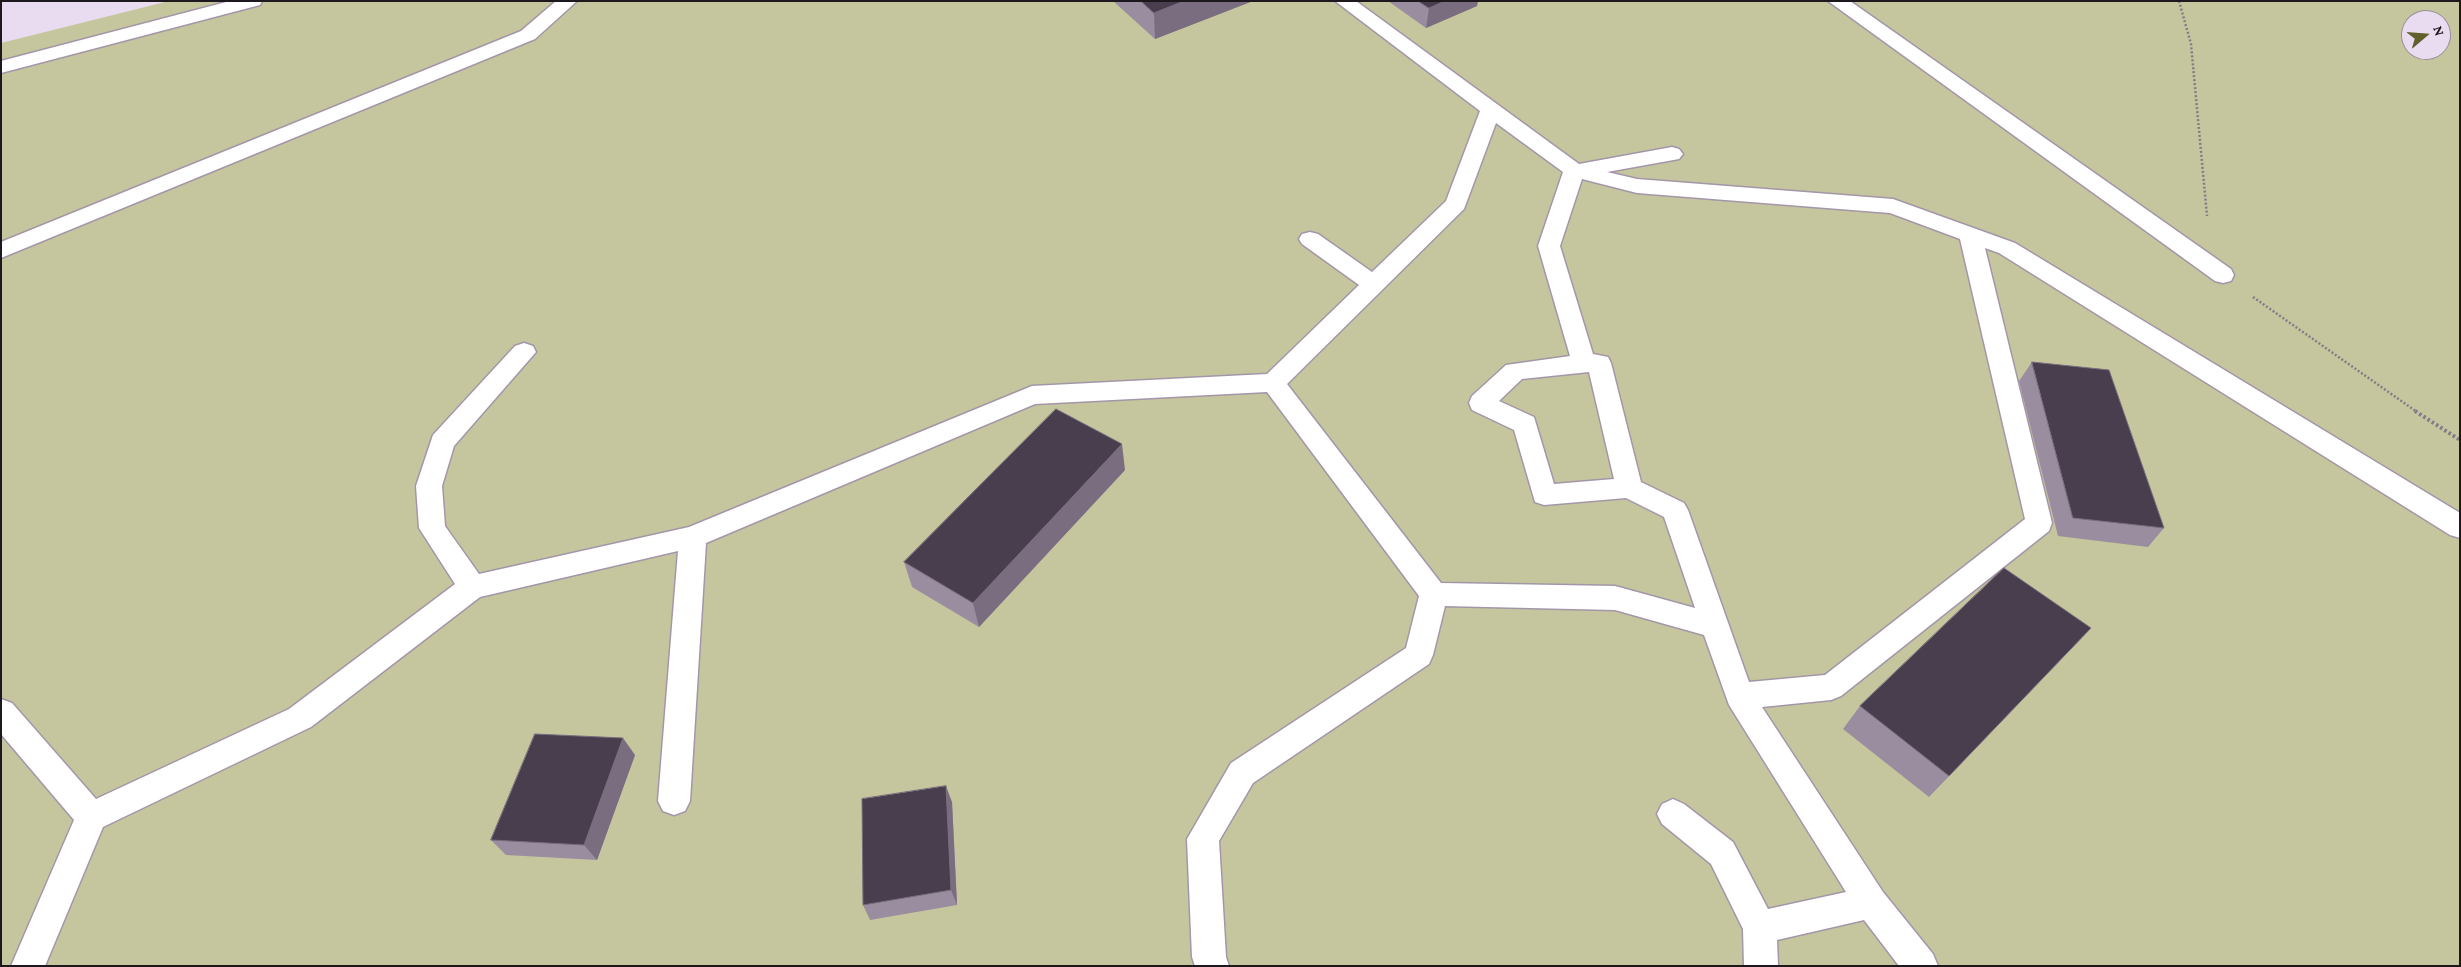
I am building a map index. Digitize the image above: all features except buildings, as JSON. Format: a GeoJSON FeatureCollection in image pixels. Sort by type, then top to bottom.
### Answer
{"type":"FeatureCollection","features":[{"type":"Feature","properties":{"kind":"lane"},"geometry":{"type":"LineString","coordinates":[[1,67],[253,1]]}},
{"type":"Feature","properties":{"kind":"lane"},"geometry":{"type":"LineString","coordinates":[[1,251],[528,35],[568,1]]}},
{"type":"Feature","properties":{"kind":"lane"},"geometry":{"type":"LineString","coordinates":[[1344,1],[1574,170],[1637,186],[1893,206],[2007,248],[2460,527]]}},
{"type":"Feature","properties":{"kind":"lane"},"geometry":{"type":"LineString","coordinates":[[1837,1],[2223,275]]}},
{"type":"Feature","properties":{"kind":"lane"},"geometry":{"type":"LineString","coordinates":[[28,966],[91,817],[300,718],[472,587],[693,537],[1032,395],[1273,383],[1456,204],[1491,109]]}},
{"type":"Feature","properties":{"kind":"lane"},"geometry":{"type":"LineString","coordinates":[[1574,170],[1672,154]]}},
{"type":"Feature","properties":{"kind":"lane"},"geometry":{"type":"LineString","coordinates":[[1574,170],[1549,246],[1584,363]]}},
{"type":"Feature","properties":{"kind":"lane"},"geometry":{"type":"LineString","coordinates":[[1739,696],[1831,687],[2039,523],[1970,234]]}},
{"type":"Feature","properties":{"kind":"lane"},"geometry":{"type":"LineString","coordinates":[[1310,239],[1374,284]]}},
{"type":"Feature","properties":{"kind":"lane"},"geometry":{"type":"LineString","coordinates":[[472,587],[432,528],[429,486],[442,442],[524,352]]}},
{"type":"Feature","properties":{"kind":"lane"},"geometry":{"type":"LineString","coordinates":[[1629,488],[1599,363],[1584,363],[1514,372],[1481,403],[1525,424],[1544,496],[1629,488],[1675,510],[1739,696],[1872,903],[1921,966]]}},
{"type":"Feature","properties":{"kind":"lane"},"geometry":{"type":"LineString","coordinates":[[1273,383],[1434,594]]}},
{"type":"Feature","properties":{"kind":"lane"},"geometry":{"type":"LineString","coordinates":[[674,801],[693,537]]}},
{"type":"Feature","properties":{"kind":"lane"},"geometry":{"type":"LineString","coordinates":[[1434,594],[1615,598],[1715,626]]}},
{"type":"Feature","properties":{"kind":"lane"},"geometry":{"type":"LineString","coordinates":[[1212,966],[1209,957],[1203,839],[1242,773],[1419,654],[1434,594]]}},
{"type":"Feature","properties":{"kind":"lane"},"geometry":{"type":"LineString","coordinates":[[1,712],[91,817]]}},
{"type":"Feature","properties":{"kind":"lane"},"geometry":{"type":"LineString","coordinates":[[1673,814],[1722,853],[1760,927],[1762,966]]}},
{"type":"Feature","properties":{"kind":"lane"},"geometry":{"type":"LineString","coordinates":[[1760,927],[1872,903]]}},
{"type":"Feature","properties":{"kind":"path"},"geometry":{"type":"LineString","coordinates":[[2179,1],[2191,44],[2210,242],[2223,275],[2436,426],[2460,440]]}},
{"type":"Feature","properties":{"kind":"green space"},"geometry":{"type":"Polygon","coordinates":[[[169,1],[2460,1],[2460,966],[1,966],[1,43],[169,1]]]}}]}
